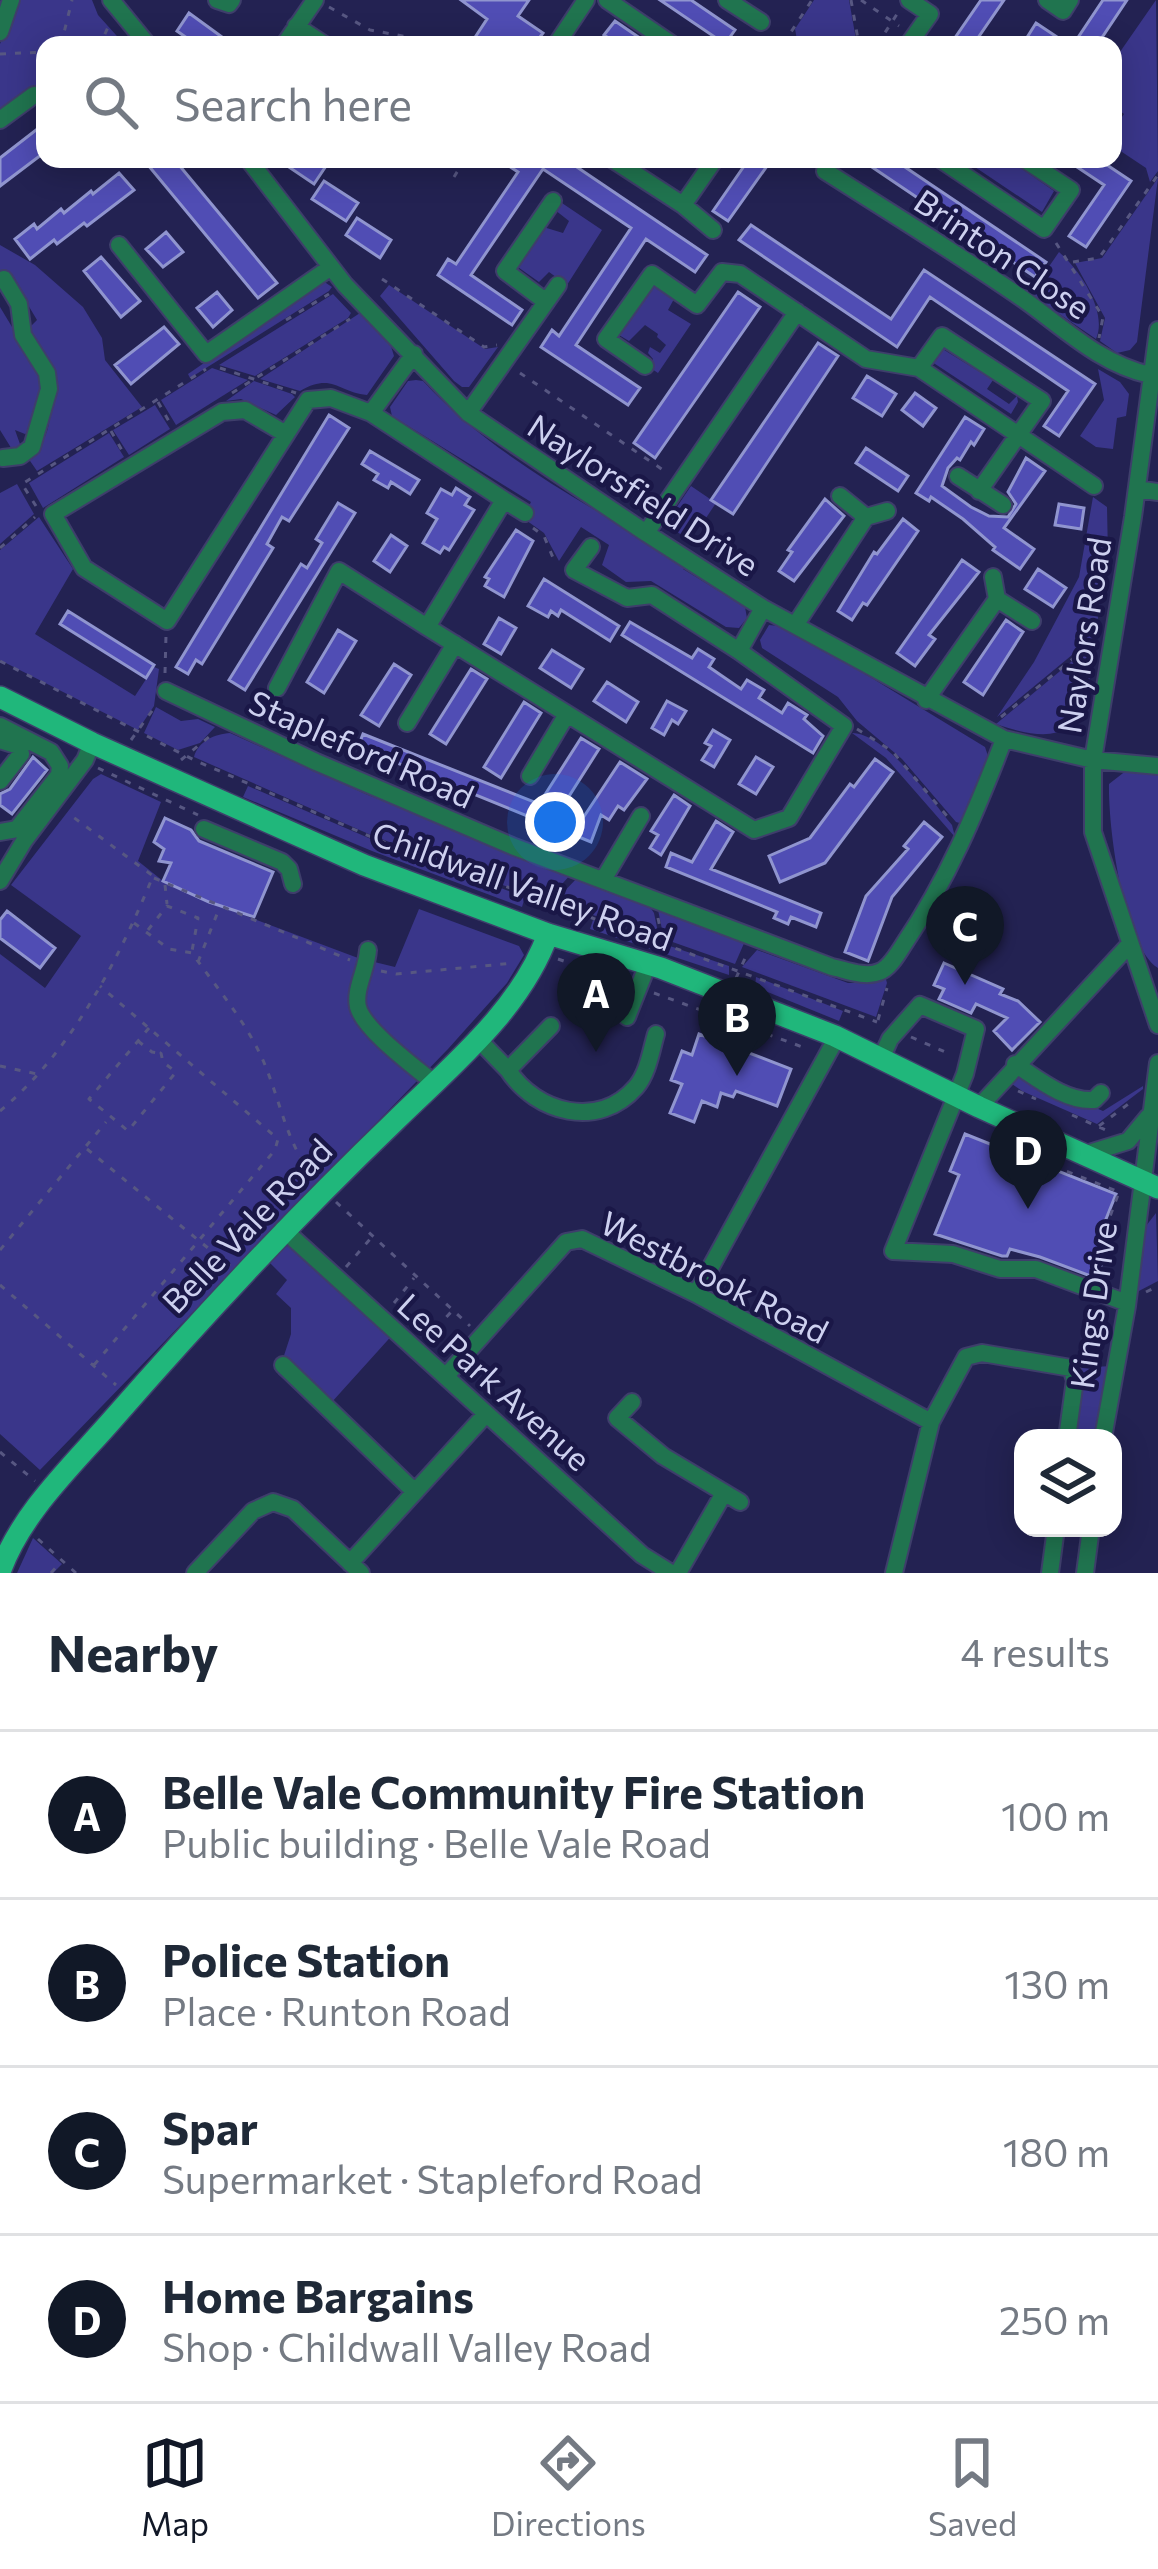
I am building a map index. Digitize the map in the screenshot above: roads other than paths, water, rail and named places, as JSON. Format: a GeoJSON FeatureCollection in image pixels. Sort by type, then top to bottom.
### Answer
{"type":"FeatureCollection","features":[{"type":"Feature","properties":{"kind":"main road","name":"Childwall Valley Road"},"geometry":{"type":"LineString","coordinates":[[0,697],[92,743],[545,945],[648,964],[837,1037],[956,1097],[1150,1184]]}},
{"type":"Feature","properties":{"kind":"main road","name":"Belle Vale Road"},"geometry":{"type":"LineString","coordinates":[[0,1572],[6,1552],[50,1492],[130,1399],[284,1228],[477,1038],[532,976],[545,945]]}},
{"type":"Feature","properties":{"kind":"street"},"geometry":{"type":"LineString","coordinates":[[0,32],[11,0]]}},
{"type":"Feature","properties":{"kind":"street"},"geometry":{"type":"LineString","coordinates":[[290,36],[316,0]]}},
{"type":"Feature","properties":{"kind":"street"},"geometry":{"type":"LineString","coordinates":[[566,36],[586,0]]}},
{"type":"Feature","properties":{"kind":"street"},"geometry":{"type":"LineString","coordinates":[[607,0],[660,36]]}},
{"type":"Feature","properties":{"kind":"street"},"geometry":{"type":"LineString","coordinates":[[727,0],[760,22]]}},
{"type":"Feature","properties":{"kind":"street"},"geometry":{"type":"LineString","coordinates":[[908,0],[930,14],[914,36]]}},
{"type":"Feature","properties":{"kind":"street"},"geometry":{"type":"LineString","coordinates":[[1047,0],[1063,11],[1070,0]]}},
{"type":"Feature","properties":{"kind":"street"},"geometry":{"type":"LineString","coordinates":[[116,7],[140,36]]}},
{"type":"Feature","properties":{"kind":"street"},"geometry":{"type":"LineString","coordinates":[[296,26],[312,36]]}},
{"type":"Feature","properties":{"kind":"street"},"geometry":{"type":"LineString","coordinates":[[0,120],[34,95]]}},
{"type":"Feature","properties":{"kind":"street","name":"Naylorsfield Drive"},"geometry":{"type":"LineString","coordinates":[[255,168],[345,285],[468,413],[646,532],[763,608],[996,735],[1093,760],[1158,766]]}},
{"type":"Feature","properties":{"kind":"street"},"geometry":{"type":"LineString","coordinates":[[626,168],[713,230]]}},
{"type":"Feature","properties":{"kind":"street"},"geometry":{"type":"LineString","coordinates":[[683,205],[709,168]]}},
{"type":"Feature","properties":{"kind":"street"},"geometry":{"type":"LineString","coordinates":[[953,168],[1044,229],[1071,190],[1038,168]]}},
{"type":"Feature","properties":{"kind":"street","name":"Brinton Close"},"geometry":{"type":"LineString","coordinates":[[825,171],[1122,369],[1150,375]]}},
{"type":"Feature","properties":{"kind":"street"},"geometry":{"type":"LineString","coordinates":[[545,301],[505,271],[553,201]]}},
{"type":"Feature","properties":{"kind":"street"},"geometry":{"type":"LineString","coordinates":[[119,245],[206,354],[331,267]]}},
{"type":"Feature","properties":{"kind":"street"},"geometry":{"type":"LineString","coordinates":[[645,366],[606,339],[652,274],[697,305],[722,272],[740,274],[866,359],[919,368],[1094,486]]}},
{"type":"Feature","properties":{"kind":"street"},"geometry":{"type":"LineString","coordinates":[[2,457],[20,455],[32,447],[49,389],[47,374],[23,335],[19,304],[4,279]]}},
{"type":"Feature","properties":{"kind":"street"},"geometry":{"type":"LineString","coordinates":[[468,413],[558,285]]}},
{"type":"Feature","properties":{"kind":"street"},"geometry":{"type":"LineString","coordinates":[[646,532],[797,312]]}},
{"type":"Feature","properties":{"kind":"street","name":"Naylors Road"},"geometry":{"type":"LineString","coordinates":[[1158,330],[1093,760],[1093,832],[1158,1025]]}},
{"type":"Feature","properties":{"kind":"street"},"geometry":{"type":"LineString","coordinates":[[919,368],[942,336],[1042,401],[979,491]]}},
{"type":"Feature","properties":{"kind":"street"},"geometry":{"type":"LineString","coordinates":[[371,413],[414,354]]}},
{"type":"Feature","properties":{"kind":"street"},"geometry":{"type":"LineString","coordinates":[[284,433],[245,410],[222,412],[53,514],[84,568],[167,621],[308,400],[331,398],[371,413],[525,513]]}},
{"type":"Feature","properties":{"kind":"street"},"geometry":{"type":"LineString","coordinates":[[958,476],[1004,505]]}},
{"type":"Feature","properties":{"kind":"street"},"geometry":{"type":"LineString","coordinates":[[1137,489],[1158,492]]}},
{"type":"Feature","properties":{"kind":"street"},"geometry":{"type":"LineString","coordinates":[[840,496],[866,517]]}},
{"type":"Feature","properties":{"kind":"street"},"geometry":{"type":"LineString","coordinates":[[427,627],[504,500]]}},
{"type":"Feature","properties":{"kind":"street"},"geometry":{"type":"LineString","coordinates":[[796,624],[866,517],[887,511]]}},
{"type":"Feature","properties":{"kind":"street"},"geometry":{"type":"LineString","coordinates":[[277,688],[339,571],[754,830],[789,818],[844,726],[652,595],[627,598],[574,570],[591,547]]}},
{"type":"Feature","properties":{"kind":"street"},"geometry":{"type":"LineString","coordinates":[[926,700],[997,599],[994,577]]}},
{"type":"Feature","properties":{"kind":"street"},"geometry":{"type":"LineString","coordinates":[[997,599],[1032,621]]}},
{"type":"Feature","properties":{"kind":"street"},"geometry":{"type":"LineString","coordinates":[[740,651],[763,608]]}},
{"type":"Feature","properties":{"kind":"street"},"geometry":{"type":"LineString","coordinates":[[407,723],[455,644]]}},
{"type":"Feature","properties":{"kind":"street","name":"Stapleford Road"},"geometry":{"type":"LineString","coordinates":[[166,691],[226,722],[512,846],[860,974],[879,972],[890,963],[934,899],[966,838],[996,735]]}},
{"type":"Feature","properties":{"kind":"street"},"geometry":{"type":"LineString","coordinates":[[530,776],[567,714]]}},
{"type":"Feature","properties":{"kind":"street"},"geometry":{"type":"LineString","coordinates":[[0,726],[55,755],[60,766],[58,776],[17,829],[0,832]]}},
{"type":"Feature","properties":{"kind":"street"},"geometry":{"type":"LineString","coordinates":[[0,740],[19,746],[21,754],[0,781]]}},
{"type":"Feature","properties":{"kind":"street"},"geometry":{"type":"LineString","coordinates":[[0,881],[7,852],[55,802],[92,743]]}},
{"type":"Feature","properties":{"kind":"street"},"geometry":{"type":"LineString","coordinates":[[603,880],[641,816]]}},
{"type":"Feature","properties":{"kind":"street"},"geometry":{"type":"LineString","coordinates":[[203,829],[283,862],[292,884]]}},
{"type":"Feature","properties":{"kind":"street"},"geometry":{"type":"LineString","coordinates":[[979,1107],[1130,945]]}},
{"type":"Feature","properties":{"kind":"street"},"geometry":{"type":"LineString","coordinates":[[368,958],[358,1009],[370,1026],[434,1083]]}},
{"type":"Feature","properties":{"kind":"street"},"geometry":{"type":"LineString","coordinates":[[628,1017],[648,964]]}},
{"type":"Feature","properties":{"kind":"street"},"geometry":{"type":"LineString","coordinates":[[881,1059],[890,1039],[920,1005],[976,1029],[956,1097],[893,1251],[953,1254],[1000,1269],[1036,1268],[1127,1303]]}},
{"type":"Feature","properties":{"kind":"street"},"geometry":{"type":"LineString","coordinates":[[508,1070],[551,1026]]}},
{"type":"Feature","properties":{"kind":"street"},"geometry":{"type":"LineString","coordinates":[[477,1038],[518,1086],[546,1104],[574,1112],[598,1111],[637,1086],[656,1034]]}},
{"type":"Feature","properties":{"kind":"street"},"geometry":{"type":"LineString","coordinates":[[696,1294],[837,1037]]}},
{"type":"Feature","properties":{"kind":"street"},"geometry":{"type":"LineString","coordinates":[[1150,1184],[1150,1113],[1158,1063]]}},
{"type":"Feature","properties":{"kind":"street"},"geometry":{"type":"LineString","coordinates":[[1015,1064],[1044,1084],[1084,1101],[1102,1093]]}},
{"type":"Feature","properties":{"kind":"street"},"geometry":{"type":"LineString","coordinates":[[1085,1155],[1128,1141],[1150,1113]]}},
{"type":"Feature","properties":{"kind":"street","name":"Kings Drive"},"geometry":{"type":"LineString","coordinates":[[1105,1429],[1130,1266],[1150,1184]]}},
{"type":"Feature","properties":{"kind":"street","name":"Lee Park Avenue"},"geometry":{"type":"LineString","coordinates":[[284,1228],[642,1555],[674,1573]]}},
{"type":"Feature","properties":{"kind":"street","name":"Westbrook Road"},"geometry":{"type":"LineString","coordinates":[[446,1376],[566,1242],[583,1239],[696,1294],[931,1423]]}},
{"type":"Feature","properties":{"kind":"street"},"geometry":{"type":"LineString","coordinates":[[894,1573],[931,1423],[966,1357],[982,1353],[1071,1367],[1075,1379],[1068,1429]]}},
{"type":"Feature","properties":{"kind":"street"},"geometry":{"type":"LineString","coordinates":[[284,1365],[415,1492]]}},
{"type":"Feature","properties":{"kind":"street"},"geometry":{"type":"LineString","coordinates":[[632,1402],[617,1418],[663,1456],[732,1498],[674,1573]]}},
{"type":"Feature","properties":{"kind":"street"},"geometry":{"type":"LineString","coordinates":[[195,1573],[253,1510],[273,1502],[292,1510],[356,1568],[415,1492],[486,1414]]}},
{"type":"Feature","properties":{"kind":"street"},"geometry":{"type":"LineString","coordinates":[[1050,1573],[1054,1537]]}},
{"type":"Feature","properties":{"kind":"street"},"geometry":{"type":"LineString","coordinates":[[1085,1573],[1090,1537]]}},
{"type":"Feature","properties":{"kind":"place","name":"Spar"},"geometry":{"type":"Point","coordinates":[965,985]}},
{"type":"Feature","properties":{"kind":"place","name":"Belle Vale Community Fire Station"},"geometry":{"type":"Point","coordinates":[596,1052]}},
{"type":"Feature","properties":{"kind":"place","name":"Police Station"},"geometry":{"type":"Point","coordinates":[737,1076]}},
{"type":"Feature","properties":{"kind":"place","name":"Home Bargains"},"geometry":{"type":"Point","coordinates":[1028,1209]}}]}
